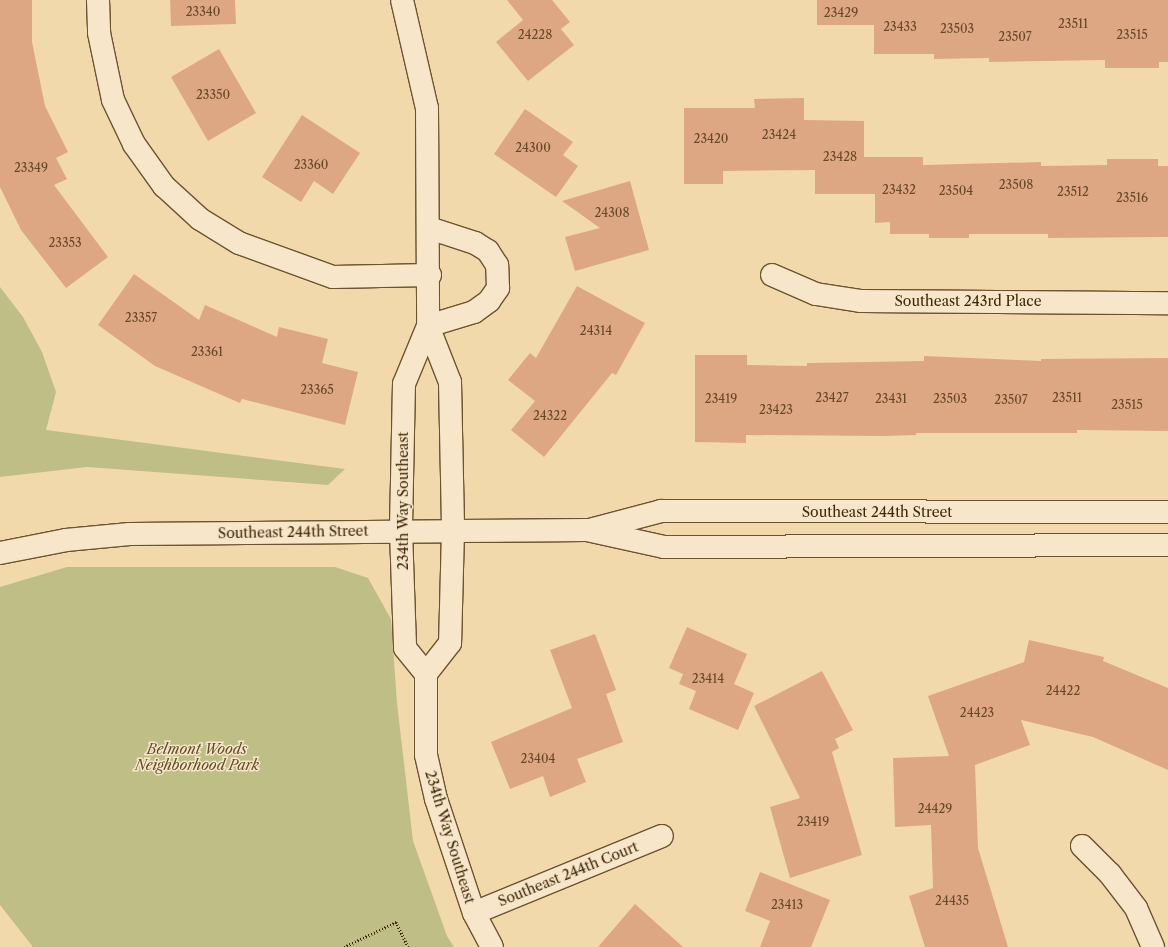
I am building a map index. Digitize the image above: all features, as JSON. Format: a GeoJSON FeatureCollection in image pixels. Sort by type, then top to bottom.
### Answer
{"type":"FeatureCollection","features":[{"type":"Feature","properties":{"kind":"street"},"geometry":{"type":"LineString","coordinates":[[98,0],[99,33],[113,100],[134,144],[164,186],[200,218],[240,244],[333,277],[430,275]]}},
{"type":"Feature","properties":{"kind":"street","name":"234th Way Southeast"},"geometry":{"type":"LineString","coordinates":[[402,0],[427,108],[430,275],[428,326],[404,384],[401,531],[405,648],[426,674]]}},
{"type":"Feature","properties":{"kind":"street"},"geometry":{"type":"LineString","coordinates":[[428,326],[474,312],[488,301],[498,288],[497,265],[488,251],[475,243],[429,228]]}},
{"type":"Feature","properties":{"kind":"street","name":"Southeast 243rd Place"},"geometry":{"type":"LineString","coordinates":[[772,275],[816,294],[861,301],[1168,303]]}},
{"type":"Feature","properties":{"kind":"street","name":"234th Way Southeast"},"geometry":{"type":"LineString","coordinates":[[428,326],[450,382],[453,531],[450,643],[426,674],[426,755],[436,799],[474,913],[492,947]]}},
{"type":"Feature","properties":{"kind":"street","name":"Southeast 244th Street"},"geometry":{"type":"LineString","coordinates":[[588,530],[661,511],[1168,512]]}},
{"type":"Feature","properties":{"kind":"street","name":"Southeast 244th Street"},"geometry":{"type":"LineString","coordinates":[[0,553],[66,540],[130,534],[401,531],[588,530],[664,546],[1168,545]]}},
{"type":"Feature","properties":{"kind":"street","name":"Southeast 244th Court"},"geometry":{"type":"LineString","coordinates":[[474,913],[662,836]]}},
{"type":"Feature","properties":{"kind":"street"},"geometry":{"type":"LineString","coordinates":[[1082,846],[1110,874],[1136,908],[1152,947]]}},
{"type":"Feature","properties":{"kind":"path"},"geometry":{"type":"LineString","coordinates":[[344,947],[396,922],[408,947]]}},
{"type":"Feature","properties":{"kind":"green space"},"geometry":{"type":"Polygon","coordinates":[[[0,287],[23,317],[42,352],[56,392],[46,430],[345,469],[328,485],[87,467],[0,477],[0,287]]]}},
{"type":"Feature","properties":{"kind":"green space","name":"Belmont Woods Neighborhood Park"},"geometry":{"type":"Polygon","coordinates":[[[67,567],[335,567],[368,578],[391,619],[397,703],[413,841],[447,936],[454,947],[33,947],[0,905],[0,587],[67,567]]]}},
{"type":"Feature","properties":{"kind":"building"},"geometry":{"type":"Polygon","coordinates":[[[0,0],[32,0],[32,42],[45,106],[68,152],[56,158],[67,179],[54,185],[108,257],[66,288],[21,230],[0,187],[0,0]]]}},
{"type":"Feature","properties":{"kind":"building"},"geometry":{"type":"Polygon","coordinates":[[[170,0],[235,0],[236,24],[171,26],[170,0]]]}},
{"type":"Feature","properties":{"kind":"building"},"geometry":{"type":"Polygon","coordinates":[[[507,0],[552,0],[570,22],[561,29],[574,45],[528,81],[496,42],[523,20],[507,0]]]}},
{"type":"Feature","properties":{"kind":"building"},"geometry":{"type":"Polygon","coordinates":[[[817,0],[1168,0],[1168,62],[1159,62],[1159,68],[1105,68],[1105,60],[989,62],[989,58],[934,59],[934,54],[874,54],[874,25],[817,25],[817,0]]]}},
{"type":"Feature","properties":{"kind":"building"},"geometry":{"type":"Polygon","coordinates":[[[219,49],[256,113],[208,141],[171,77],[219,49]]]}},
{"type":"Feature","properties":{"kind":"building"},"geometry":{"type":"Polygon","coordinates":[[[804,98],[804,120],[864,121],[864,157],[923,157],[923,165],[1041,162],[1041,166],[1107,165],[1107,159],[1158,159],[1158,166],[1168,166],[1168,237],[1048,238],[1048,234],[969,234],[969,238],[929,238],[929,234],[890,234],[890,222],[875,223],[875,194],[815,194],[815,170],[723,171],[723,184],[684,184],[684,108],[755,108],[754,99],[804,98]]]}},
{"type":"Feature","properties":{"kind":"building"},"geometry":{"type":"Polygon","coordinates":[[[525,109],[573,142],[563,155],[578,166],[556,197],[494,154],[525,109]]]}},
{"type":"Feature","properties":{"kind":"building"},"geometry":{"type":"Polygon","coordinates":[[[302,115],[360,153],[333,194],[314,181],[301,202],[262,177],[302,115]]]}},
{"type":"Feature","properties":{"kind":"building"},"geometry":{"type":"Polygon","coordinates":[[[630,181],[649,250],[575,271],[565,237],[600,228],[562,201],[630,181]]]}},
{"type":"Feature","properties":{"kind":"building"},"geometry":{"type":"Polygon","coordinates":[[[134,274],[199,320],[205,305],[277,337],[279,327],[328,339],[322,363],[358,372],[345,425],[242,399],[240,403],[155,366],[98,325],[134,274]]]}},
{"type":"Feature","properties":{"kind":"building"},"geometry":{"type":"Polygon","coordinates":[[[577,286],[645,323],[616,375],[612,373],[544,457],[511,430],[535,401],[508,380],[530,353],[536,358],[577,286]]]}},
{"type":"Feature","properties":{"kind":"building"},"geometry":{"type":"Polygon","coordinates":[[[695,355],[747,355],[747,365],[807,366],[807,363],[924,361],[924,356],[1041,361],[1041,359],[1168,358],[1168,431],[1077,430],[1077,433],[916,433],[916,435],[884,436],[746,435],[746,443],[695,442],[695,355]]]}},
{"type":"Feature","properties":{"kind":"building"},"geometry":{"type":"Polygon","coordinates":[[[687,627],[747,654],[734,684],[754,693],[738,730],[689,709],[696,691],[679,684],[683,674],[669,668],[687,627]]]}},
{"type":"Feature","properties":{"kind":"building"},"geometry":{"type":"Polygon","coordinates":[[[595,634],[616,690],[606,694],[623,742],[577,759],[586,782],[550,797],[543,776],[510,789],[491,742],[572,708],[550,650],[595,634]]]}},
{"type":"Feature","properties":{"kind":"building"},"geometry":{"type":"Polygon","coordinates":[[[1029,640],[1104,657],[1103,661],[1168,688],[1168,770],[1093,737],[1021,720],[1030,745],[975,765],[978,848],[1008,947],[925,947],[909,896],[933,888],[931,825],[895,827],[893,758],[949,756],[928,696],[1024,662],[1029,640]]]}},
{"type":"Feature","properties":{"kind":"building"},"geometry":{"type":"Polygon","coordinates":[[[822,671],[853,730],[835,739],[839,748],[832,752],[862,855],[790,878],[770,807],[800,798],[754,706],[822,671]]]}},
{"type":"Feature","properties":{"kind":"building"},"geometry":{"type":"Polygon","coordinates":[[[760,872],[830,900],[811,947],[760,947],[770,921],[745,911],[760,872]]]}},
{"type":"Feature","properties":{"kind":"building"},"geometry":{"type":"Polygon","coordinates":[[[635,904],[683,947],[598,947],[635,904]]]}}]}
